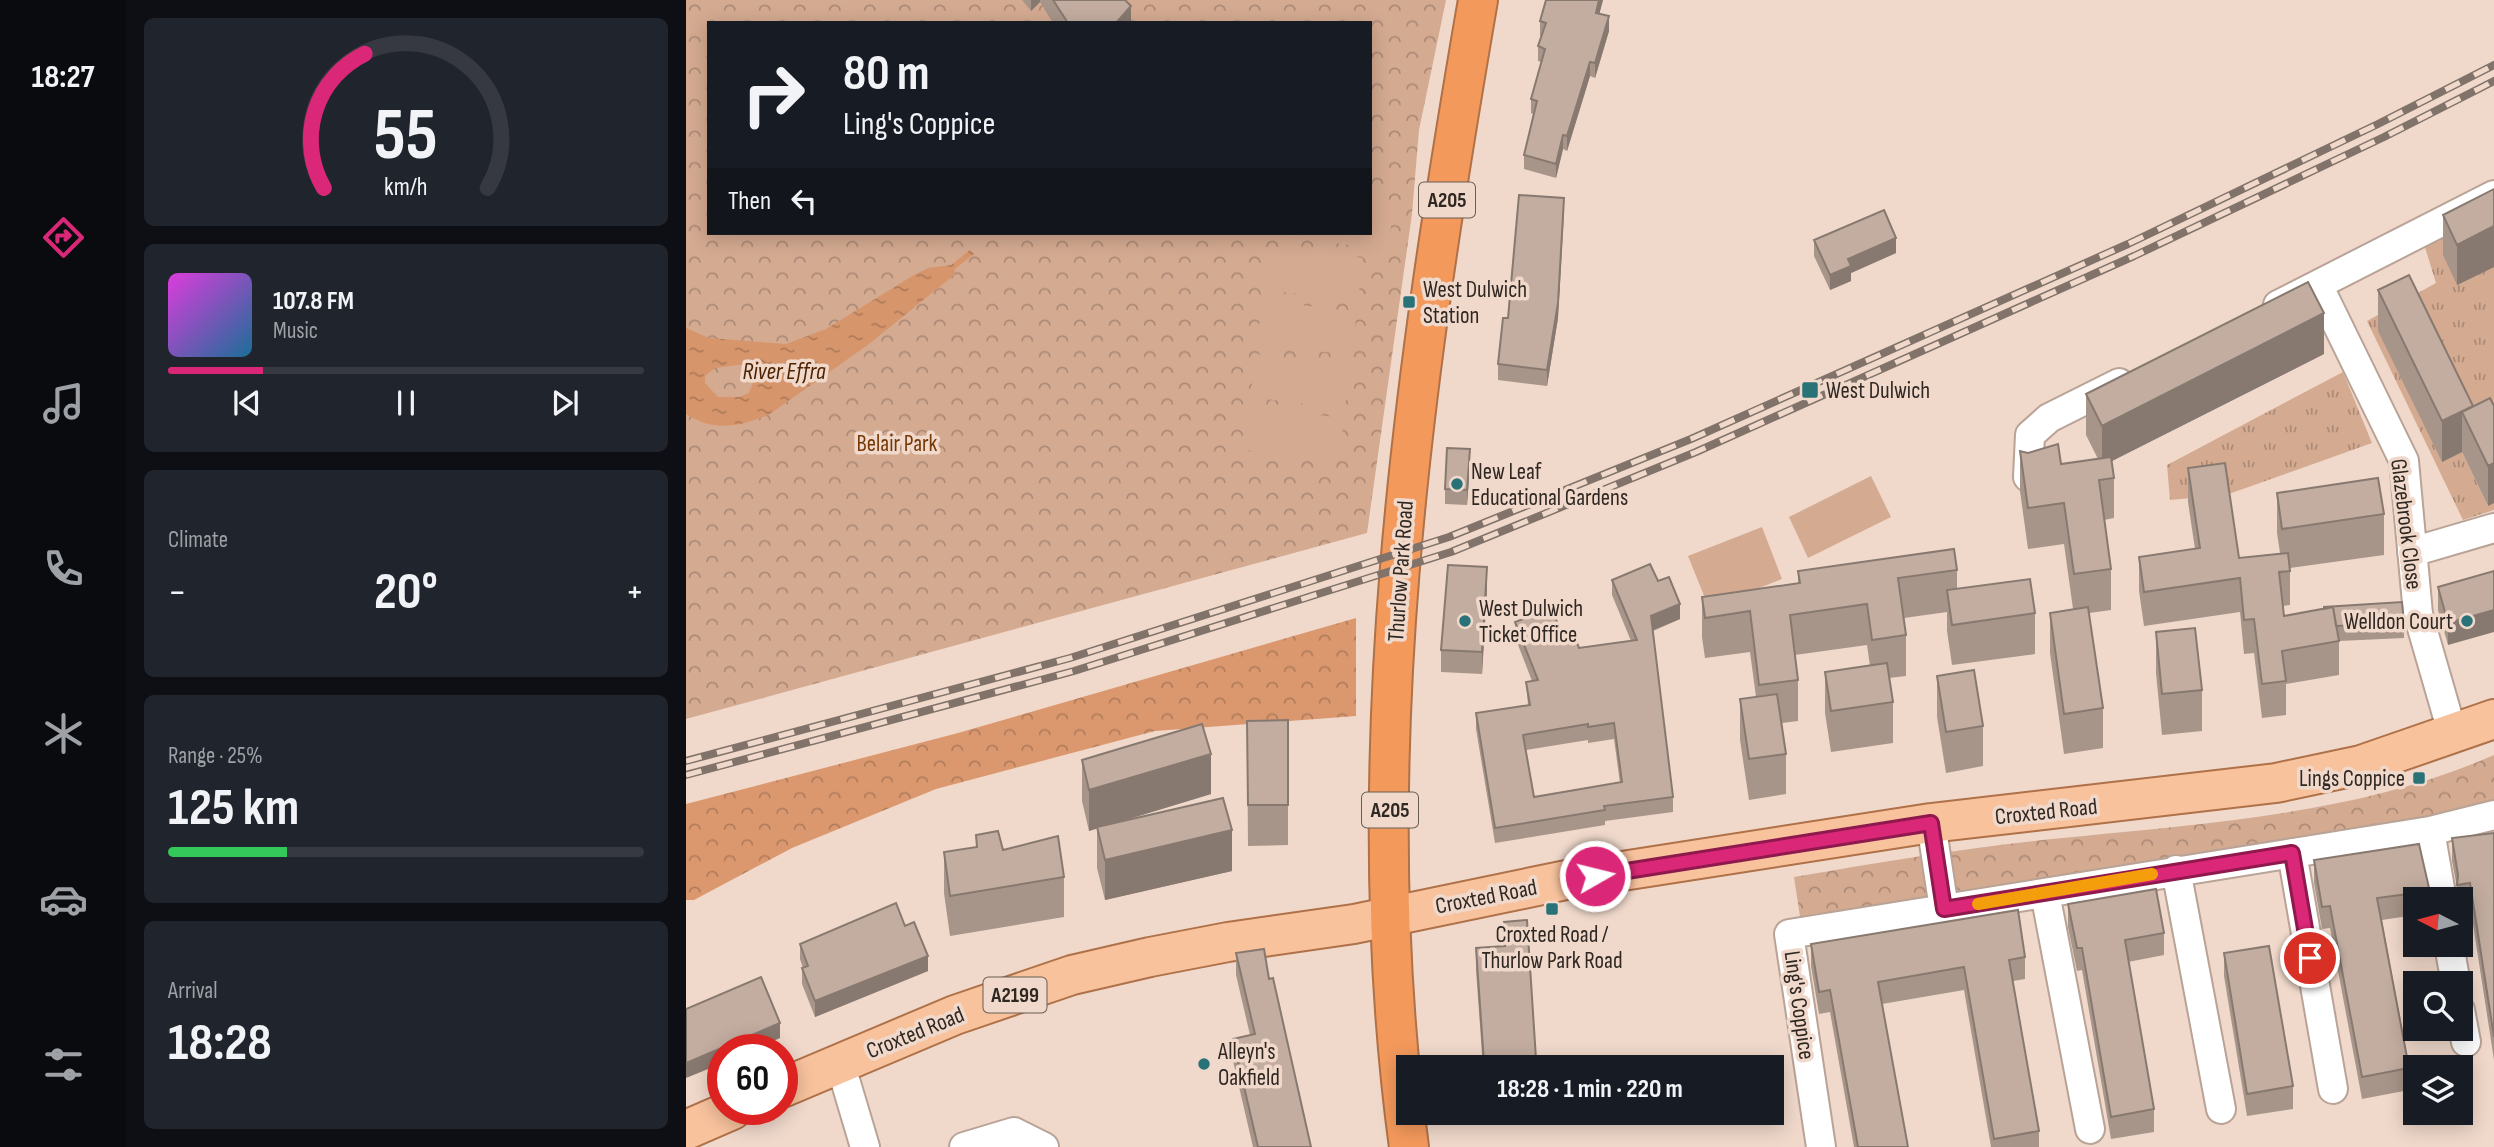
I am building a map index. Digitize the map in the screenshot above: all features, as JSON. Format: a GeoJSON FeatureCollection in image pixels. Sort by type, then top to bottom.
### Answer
{"type":"FeatureCollection","features":[{"type":"Feature","properties":{"kind":"highway","name":"Thurlow Park Road"},"geometry":{"type":"LineString","coordinates":[[1409,1147],[1393,983],[1390,915],[1390,705],[1401,527],[1478,0]]}},
{"type":"Feature","properties":{"kind":"main road","name":"Croxted Road"},"geometry":{"type":"LineString","coordinates":[[798,1081],[955,1015],[1072,975],[1228,942],[1312,931],[1571,879],[1931,823],[2276,783],[2361,765],[2494,719]]}},
{"type":"Feature","properties":{"kind":"main road"},"geometry":{"type":"LineString","coordinates":[[686,1130],[707,1121]]}},
{"type":"Feature","properties":{"kind":"street"},"geometry":{"type":"LineString","coordinates":[[2257,315],[2494,195]]}},
{"type":"Feature","properties":{"kind":"street","name":"Glazebrook Close"},"geometry":{"type":"LineString","coordinates":[[2318,285],[2404,461],[2418,614],[2453,735]]}},
{"type":"Feature","properties":{"kind":"street"},"geometry":{"type":"LineString","coordinates":[[2028,477],[2029,435],[2049,418],[2147,370]]}},
{"type":"Feature","properties":{"kind":"street"},"geometry":{"type":"LineString","coordinates":[[2412,552],[2494,528]]}},
{"type":"Feature","properties":{"kind":"street","name":"Ling's Coppice"},"geometry":{"type":"LineString","coordinates":[[1821,1147],[1789,934],[2430,831],[2494,815]]}},
{"type":"Feature","properties":{"kind":"street"},"geometry":{"type":"LineString","coordinates":[[1931,823],[1944,909]]}},
{"type":"Feature","properties":{"kind":"street"},"geometry":{"type":"LineString","coordinates":[[2430,831],[2440,887]]}},
{"type":"Feature","properties":{"kind":"street"},"geometry":{"type":"LineString","coordinates":[[2292,853],[2333,1088]]}},
{"type":"Feature","properties":{"kind":"street"},"geometry":{"type":"LineString","coordinates":[[2176,870],[2221,1108]]}},
{"type":"Feature","properties":{"kind":"street"},"geometry":{"type":"LineString","coordinates":[[2045,893],[2090,1129]]}},
{"type":"Feature","properties":{"kind":"street"},"geometry":{"type":"LineString","coordinates":[[840,1063],[865,1147]]}},
{"type":"Feature","properties":{"kind":"street"},"geometry":{"type":"LineString","coordinates":[[964,1147],[1014,1132],[1036,1142]]}},
{"type":"Feature","properties":{"kind":"green space","name":"Belair Park"},"geometry":{"type":"Polygon","coordinates":[[[686,0],[1446,0],[1419,130],[1412,214],[1367,533],[686,719],[686,0]]]}},
{"type":"Feature","properties":{"kind":"green space"},"geometry":{"type":"Polygon","coordinates":[[[1372,202],[1394,204],[1388,250],[1280,236],[1372,235],[1372,202]]]}},
{"type":"Feature","properties":{"kind":"green space"},"geometry":{"type":"Polygon","coordinates":[[[2494,210],[2494,447],[2409,316],[2442,461],[2462,452],[2488,506],[2494,503],[2494,510],[2463,520],[2367,321],[2436,283],[2424,244],[2494,210]]]}},
{"type":"Feature","properties":{"kind":"green space"},"geometry":{"type":"Polygon","coordinates":[[[1269,246],[1363,258],[1358,301],[1263,290],[1269,246]]]}},
{"type":"Feature","properties":{"kind":"green space"},"geometry":{"type":"Polygon","coordinates":[[[1262,300],[1357,312],[1351,355],[1257,344],[1262,300]]]}},
{"type":"Feature","properties":{"kind":"green space"},"geometry":{"type":"Polygon","coordinates":[[[1256,354],[1350,365],[1345,409],[1250,397],[1256,354]]]}},
{"type":"Feature","properties":{"kind":"green space"},"geometry":{"type":"Polygon","coordinates":[[[2343,372],[2372,443],[2226,495],[2170,500],[2167,465],[2343,372]]]}},
{"type":"Feature","properties":{"kind":"green space"},"geometry":{"type":"Polygon","coordinates":[[[1249,407],[1344,418],[1339,462],[1244,450],[1249,407]]]}},
{"type":"Feature","properties":{"kind":"green space"},"geometry":{"type":"Polygon","coordinates":[[[1871,476],[1891,517],[1808,558],[1789,517],[1871,476]]]}},
{"type":"Feature","properties":{"kind":"green space"},"geometry":{"type":"Polygon","coordinates":[[[1762,527],[1782,579],[1709,608],[1688,556],[1762,527]]]}},
{"type":"Feature","properties":{"kind":"green space"},"geometry":{"type":"Polygon","coordinates":[[[1356,618],[1356,716],[1155,731],[936,789],[792,848],[694,900],[686,900],[686,804],[958,733],[1356,618]]]}},
{"type":"Feature","properties":{"kind":"green space"},"geometry":{"type":"Polygon","coordinates":[[[2494,755],[2494,801],[2427,819],[1801,923],[1794,877],[1987,847],[2277,814],[2389,791],[2494,755]]]}},
{"type":"Feature","properties":{"kind":"water","name":"River Effra"},"geometry":{"type":"Polygon","coordinates":[[[970,250],[974,254],[955,269],[954,275],[869,344],[770,414],[727,426],[706,423],[686,414],[686,328],[709,338],[786,344],[826,329],[928,268],[951,265],[970,250]],[[745,364],[715,368],[705,376],[705,383],[718,397],[739,397],[749,393],[756,375],[745,364]]]}},
{"type":"Feature","properties":{"kind":"building"},"geometry":{"type":"Polygon","coordinates":[[[1053,0],[1125,0],[1131,6],[1118,21],[1067,21],[1053,0]]]}},
{"type":"Feature","properties":{"kind":"building"},"geometry":{"type":"Polygon","coordinates":[[[1546,0],[1599,0],[1596,13],[1609,16],[1595,63],[1590,62],[1567,136],[1563,135],[1556,164],[1524,155],[1537,101],[1531,99],[1545,49],[1538,46],[1546,23],[1540,21],[1546,0]]]}},
{"type":"Feature","properties":{"kind":"building"},"geometry":{"type":"Polygon","coordinates":[[[2494,189],[2494,226],[2457,245],[2443,215],[2494,189]]]}},
{"type":"Feature","properties":{"kind":"building"},"geometry":{"type":"Polygon","coordinates":[[[1519,195],[1564,198],[1558,303],[1547,370],[1498,364],[1503,318],[1508,318],[1519,195]]]}},
{"type":"Feature","properties":{"kind":"building"},"geometry":{"type":"Polygon","coordinates":[[[1884,210],[1896,238],[1848,259],[1851,266],[1830,275],[1814,240],[1884,210]]]}},
{"type":"Feature","properties":{"kind":"building"},"geometry":{"type":"Polygon","coordinates":[[[2409,275],[2473,406],[2442,421],[2378,290],[2409,275]]]}},
{"type":"Feature","properties":{"kind":"building"},"geometry":{"type":"Polygon","coordinates":[[[2308,282],[2324,313],[2102,426],[2086,394],[2308,282]]]}},
{"type":"Feature","properties":{"kind":"building"},"geometry":{"type":"Polygon","coordinates":[[[2490,398],[2494,406],[2494,463],[2488,466],[2462,412],[2490,398]]]}},
{"type":"Feature","properties":{"kind":"building"},"geometry":{"type":"Polygon","coordinates":[[[2058,444],[2061,464],[2111,457],[2114,478],[2099,480],[2111,569],[2074,574],[2064,503],[2028,508],[2020,451],[2028,453],[2058,444]]]}},
{"type":"Feature","properties":{"kind":"building"},"geometry":{"type":"Polygon","coordinates":[[[1447,448],[1470,449],[1467,490],[1445,489],[1447,448]]]}},
{"type":"Feature","properties":{"kind":"building"},"geometry":{"type":"Polygon","coordinates":[[[2225,463],[2239,558],[2288,553],[2290,571],[2279,572],[2284,616],[2333,607],[2339,641],[2282,651],[2286,681],[2262,684],[2254,619],[2244,620],[2240,578],[2144,592],[2139,557],[2200,548],[2188,468],[2225,463]]]}},
{"type":"Feature","properties":{"kind":"building"},"geometry":{"type":"Polygon","coordinates":[[[2378,478],[2384,514],[2282,529],[2277,493],[2378,478]]]}},
{"type":"Feature","properties":{"kind":"building"},"geometry":{"type":"Polygon","coordinates":[[[1954,549],[1957,570],[1898,578],[1906,635],[1872,640],[1867,604],[1790,615],[1798,680],[1759,685],[1750,611],[1705,618],[1702,597],[1800,583],[1798,571],[1954,549]]]}},
{"type":"Feature","properties":{"kind":"building"},"geometry":{"type":"Polygon","coordinates":[[[1650,564],[1658,581],[1669,577],[1680,604],[1651,616],[1673,797],[1604,806],[1605,810],[1495,828],[1476,713],[1530,705],[1526,682],[1538,680],[1515,622],[1552,608],[1561,633],[1572,629],[1579,648],[1637,640],[1612,580],[1650,564]],[[1614,723],[1588,727],[1588,724],[1523,735],[1534,797],[1622,782],[1614,723]]]}},
{"type":"Feature","properties":{"kind":"building","name":"West Dulwich Ticket Office"},"geometry":{"type":"Polygon","coordinates":[[[1448,565],[1487,567],[1482,652],[1441,650],[1448,565]]]}},
{"type":"Feature","properties":{"kind":"building"},"geometry":{"type":"Polygon","coordinates":[[[2494,571],[2494,610],[2448,623],[2438,587],[2494,571]]]}},
{"type":"Feature","properties":{"kind":"building"},"geometry":{"type":"Polygon","coordinates":[[[2030,579],[2035,613],[1952,625],[1947,590],[2030,579]]]}},
{"type":"Feature","properties":{"kind":"building"},"geometry":{"type":"Polygon","coordinates":[[[2402,602],[2404,623],[2336,626],[2333,607],[2324,609],[2324,607],[2402,602]]]}},
{"type":"Feature","properties":{"kind":"building"},"geometry":{"type":"Polygon","coordinates":[[[2088,607],[2103,708],[2064,714],[2050,613],[2088,607]]]}},
{"type":"Feature","properties":{"kind":"building"},"geometry":{"type":"Polygon","coordinates":[[[2195,628],[2202,690],[2162,694],[2156,632],[2195,628]]]}},
{"type":"Feature","properties":{"kind":"building"},"geometry":{"type":"Polygon","coordinates":[[[1887,663],[1893,702],[1831,711],[1825,672],[1887,663]]]}},
{"type":"Feature","properties":{"kind":"building"},"geometry":{"type":"Polygon","coordinates":[[[1974,670],[1983,726],[1946,732],[1937,676],[1974,670]]]}},
{"type":"Feature","properties":{"kind":"building"},"geometry":{"type":"Polygon","coordinates":[[[1777,694],[1786,754],[1749,759],[1740,699],[1777,694]]]}},
{"type":"Feature","properties":{"kind":"building"},"geometry":{"type":"Polygon","coordinates":[[[1288,720],[1288,805],[1248,805],[1247,721],[1288,720]]]}},
{"type":"Feature","properties":{"kind":"building"},"geometry":{"type":"Polygon","coordinates":[[[1202,724],[1211,754],[1089,790],[1082,760],[1202,724]]]}},
{"type":"Feature","properties":{"kind":"building"},"geometry":{"type":"Polygon","coordinates":[[[1223,798],[1232,830],[1105,860],[1097,827],[1223,798]]]}},
{"type":"Feature","properties":{"kind":"building"},"geometry":{"type":"Polygon","coordinates":[[[998,831],[1003,850],[1058,836],[1064,877],[950,896],[944,852],[977,847],[976,835],[998,831]]]}},
{"type":"Feature","properties":{"kind":"building"},"geometry":{"type":"Polygon","coordinates":[[[2494,833],[2494,1037],[2473,902],[2473,887],[2470,883],[2457,885],[2452,838],[2494,833]]]}},
{"type":"Feature","properties":{"kind":"building"},"geometry":{"type":"Polygon","coordinates":[[[2419,844],[2429,887],[2403,887],[2403,895],[2377,898],[2407,1055],[2403,1055],[2403,1069],[2362,1077],[2330,906],[2322,907],[2314,860],[2419,844]]]}},
{"type":"Feature","properties":{"kind":"building"},"geometry":{"type":"Polygon","coordinates":[[[2156,889],[2164,933],[2125,940],[2154,1109],[2111,1117],[2082,948],[2077,948],[2068,904],[2156,889]]]}},
{"type":"Feature","properties":{"kind":"building"},"geometry":{"type":"Polygon","coordinates":[[[896,903],[905,926],[914,922],[928,956],[815,1001],[802,968],[808,966],[800,944],[896,903]]]}},
{"type":"Feature","properties":{"kind":"building"},"geometry":{"type":"Polygon","coordinates":[[[2018,910],[2025,957],[2009,960],[2039,1131],[1994,1139],[1964,967],[1878,982],[1908,1147],[1858,1147],[1830,990],[1819,992],[1811,944],[2018,910]]]}},
{"type":"Feature","properties":{"kind":"building"},"geometry":{"type":"Polygon","coordinates":[[[1527,920],[1536,1055],[1483,1055],[1476,948],[1505,946],[1504,922],[1527,920]]]}},
{"type":"Feature","properties":{"kind":"building"},"geometry":{"type":"Polygon","coordinates":[[[2269,946],[2293,1086],[2247,1094],[2224,953],[2269,946]]]}},
{"type":"Feature","properties":{"kind":"building"},"geometry":{"type":"Polygon","coordinates":[[[1264,949],[1311,1147],[1258,1147],[1233,1039],[1255,1034],[1236,953],[1264,949]]]}},
{"type":"Feature","properties":{"kind":"building"},"geometry":{"type":"Polygon","coordinates":[[[761,977],[780,1023],[754,1034],[707,1034],[707,1054],[686,1063],[686,1009],[761,977]]]}},
{"type":"Feature","properties":{"kind":"railway"},"geometry":{"type":"LineString","coordinates":[[686,761],[1070,658],[1449,537],[1691,439],[2128,244],[2494,65]]}},
{"type":"Feature","properties":{"kind":"railway"},"geometry":{"type":"LineString","coordinates":[[686,775],[1074,671],[1451,552],[1696,452],[2134,256],[2384,137],[2494,81]]}},
{"type":"Feature","properties":{"kind":"slow traffic"},"geometry":{"type":"LineString","coordinates":[[1978,904],[2152,874]]}},
{"type":"Feature","properties":{"kind":"place","name":"West Dulwich Station"},"geometry":{"type":"Point","coordinates":[1409,302]}},
{"type":"Feature","properties":{"kind":"place","name":"West Dulwich"},"geometry":{"type":"Point","coordinates":[1810,390]}},
{"type":"Feature","properties":{"kind":"place","name":"New Leaf Educational Gardens"},"geometry":{"type":"Point","coordinates":[1457,484]}},
{"type":"Feature","properties":{"kind":"place","name":"West Dulwich Ticket Office"},"geometry":{"type":"Point","coordinates":[1465,621]}},
{"type":"Feature","properties":{"kind":"place","name":"Welldon Court"},"geometry":{"type":"Point","coordinates":[2467,621]}},
{"type":"Feature","properties":{"kind":"place","name":"Lings Coppice"},"geometry":{"type":"Point","coordinates":[2419,778]}},
{"type":"Feature","properties":{"kind":"place","name":"Croxted Road / Thurlow Park Road"},"geometry":{"type":"Point","coordinates":[1552,909]}},
{"type":"Feature","properties":{"kind":"place","name":"Alleyn's Oakfield"},"geometry":{"type":"Point","coordinates":[1204,1064]}},
{"type":"Feature","properties":{"kind":"route"},"geometry":{"type":"LineString","coordinates":[[1595,876],[1931,823],[1944,909],[2292,853],[2310,958]]}}]}
